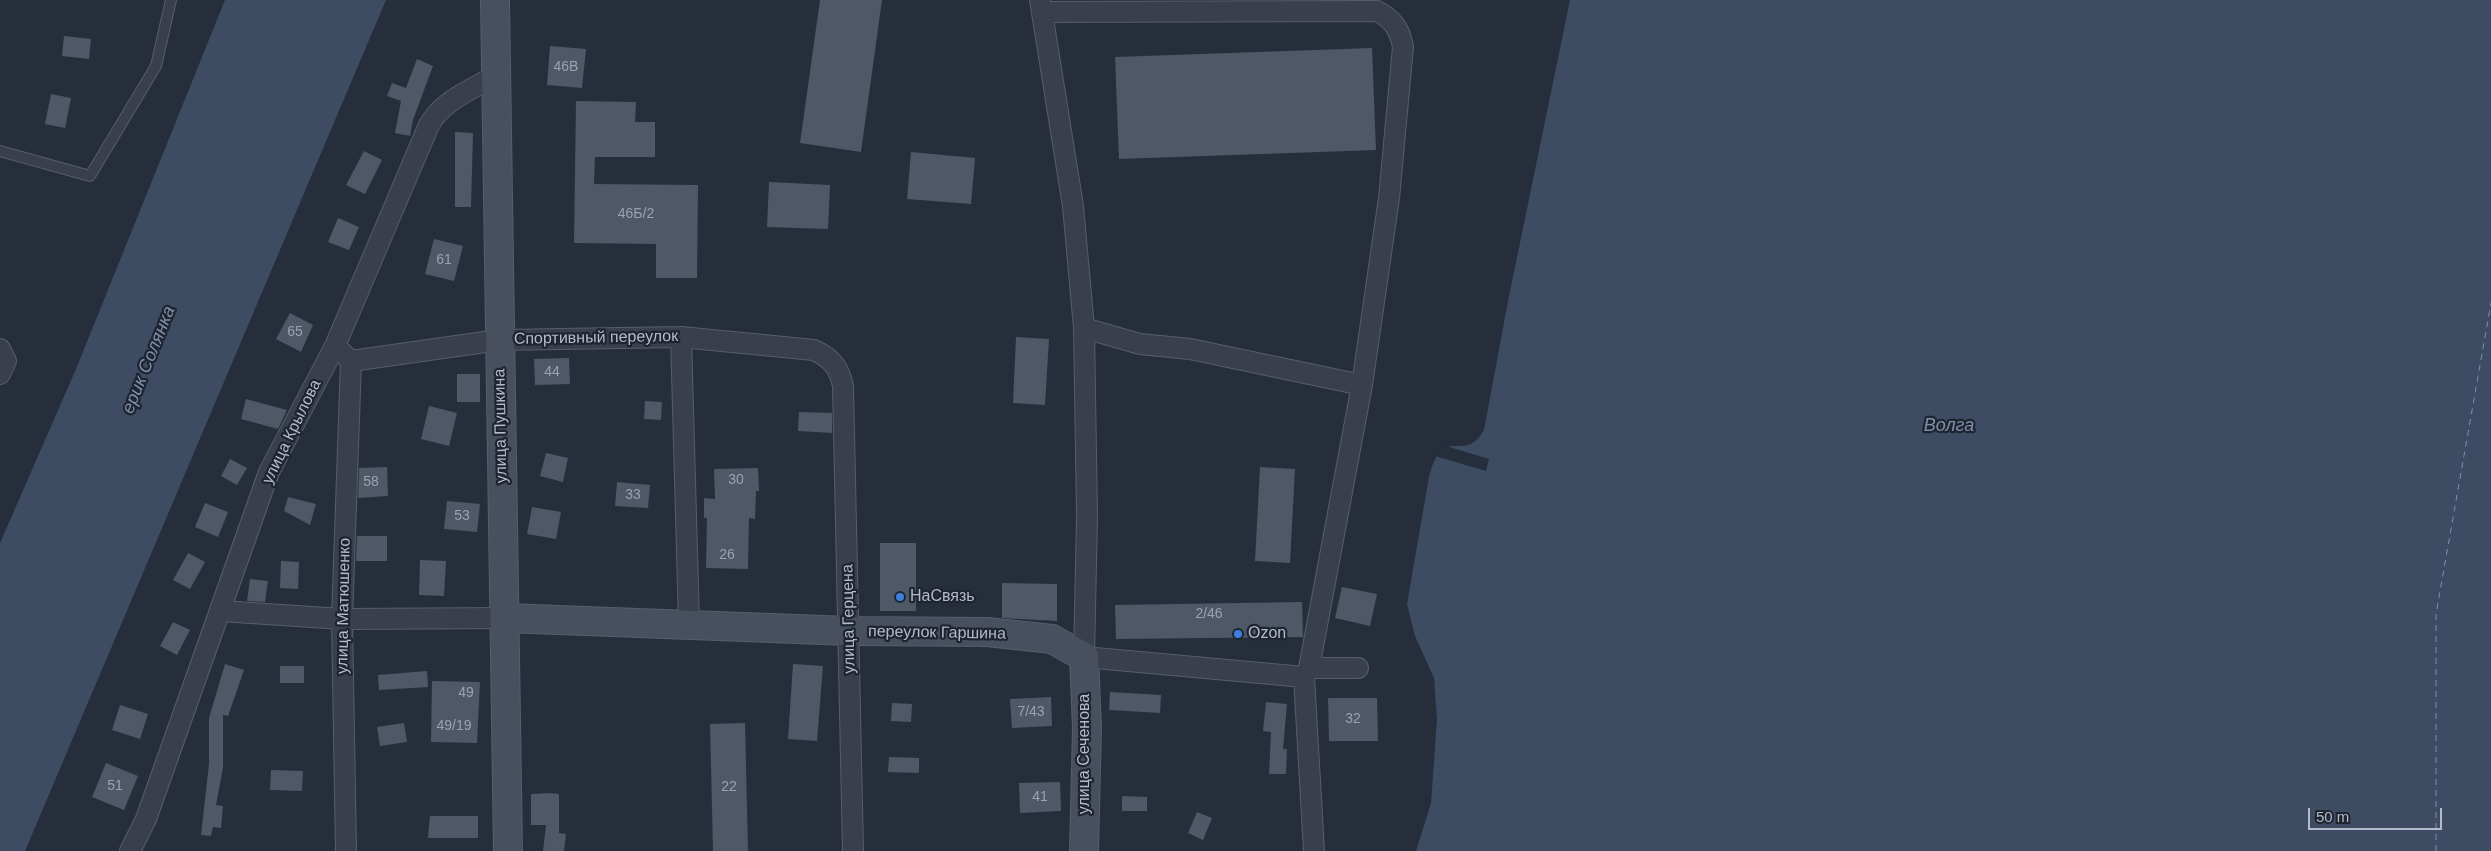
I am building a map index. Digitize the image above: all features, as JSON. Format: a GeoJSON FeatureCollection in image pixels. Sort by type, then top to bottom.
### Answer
{"type":"FeatureCollection","features":[{"type":"Feature","properties":{"kind":"main road","name":"улица Пушкина"},"geometry":{"type":"LineString","coordinates":[[495,0],[499,340],[506,618],[508,851]]}},
{"type":"Feature","properties":{"kind":"main road","name":"переулок Гаршина"},"geometry":{"type":"LineString","coordinates":[[506,618],[849,632],[987,632],[1052,638],[1084,657]]}},
{"type":"Feature","properties":{"kind":"main road","name":"улица Сеченова"},"geometry":{"type":"LineString","coordinates":[[1084,657],[1087,728],[1084,851]]}},
{"type":"Feature","properties":{"kind":"street"},"geometry":{"type":"LineString","coordinates":[[1084,657],[1087,516],[1084,328],[1073,206],[1042,6],[1377,11],[1388,16],[1395,24],[1401,36],[1402,47],[1390,188],[1362,385],[1307,673],[1314,851]]}},
{"type":"Feature","properties":{"kind":"street","name":"улица Крылова"},"geometry":{"type":"LineString","coordinates":[[130,851],[146,820],[269,472],[335,346],[436,111],[495,76]]}},
{"type":"Feature","properties":{"kind":"street"},"geometry":{"type":"LineString","coordinates":[[1084,328],[1140,344],[1190,349],[1362,385]]}},
{"type":"Feature","properties":{"kind":"street"},"geometry":{"type":"LineString","coordinates":[[681,337],[689,624]]}},
{"type":"Feature","properties":{"kind":"street","name":"Спортивный переулок"},"geometry":{"type":"LineString","coordinates":[[351,361],[499,340],[681,337],[814,350],[825,355],[835,364],[843,386]]}},
{"type":"Feature","properties":{"kind":"street"},"geometry":{"type":"LineString","coordinates":[[335,346],[351,361]]}},
{"type":"Feature","properties":{"kind":"street","name":"улица Матюшенко"},"geometry":{"type":"LineString","coordinates":[[346,851],[342,619],[351,361]]}},
{"type":"Feature","properties":{"kind":"street","name":"улица Герцена"},"geometry":{"type":"LineString","coordinates":[[843,386],[853,851]]}},
{"type":"Feature","properties":{"kind":"street"},"geometry":{"type":"LineString","coordinates":[[221,612],[342,619],[506,618]]}},
{"type":"Feature","properties":{"kind":"street","name":"переулок Гаршина"},"geometry":{"type":"LineString","coordinates":[[1084,657],[1307,673],[1358,668]]}},
{"type":"Feature","properties":{"kind":"lane"},"geometry":{"type":"LineString","coordinates":[[0,151],[90,176],[156,66],[171,0]]}},
{"type":"Feature","properties":{"kind":"water","name":"ерик Солянка"},"geometry":{"type":"Polygon","coordinates":[[[225,0],[386,0],[25,851],[0,851],[0,543],[76,369],[225,0]]]}},
{"type":"Feature","properties":{"kind":"water","name":"Волга"},"geometry":{"type":"Polygon","coordinates":[[[1570,0],[2491,0],[2491,851],[1416,851],[1431,803],[1437,719],[1434,678],[1415,636],[1407,604],[1429,477],[1435,460],[1441,451],[1447,447],[1469,445],[1484,430],[1508,301],[1570,0]]]}},
{"type":"Feature","properties":{"kind":"pier"},"geometry":{"type":"Polygon","coordinates":[[[1446,446],[1489,459],[1486,471],[1435,456],[1446,446]]]}},
{"type":"Feature","properties":{"kind":"building"},"geometry":{"type":"Polygon","coordinates":[[[820,0],[882,0],[861,152],[800,143],[820,0]]]}},
{"type":"Feature","properties":{"kind":"building"},"geometry":{"type":"Polygon","coordinates":[[[64,36],[91,39],[89,59],[62,56],[64,36]]]}},
{"type":"Feature","properties":{"kind":"building"},"geometry":{"type":"Polygon","coordinates":[[[550,46],[586,49],[582,88],[547,85],[550,46]]]}},
{"type":"Feature","properties":{"kind":"building"},"geometry":{"type":"Polygon","coordinates":[[[1372,48],[1376,150],[1119,159],[1115,57],[1372,48]]]}},
{"type":"Feature","properties":{"kind":"building"},"geometry":{"type":"Polygon","coordinates":[[[417,59],[433,66],[413,120],[410,136],[395,133],[401,101],[387,96],[392,83],[406,88],[417,59]]]}},
{"type":"Feature","properties":{"kind":"building"},"geometry":{"type":"Polygon","coordinates":[[[51,94],[71,98],[65,128],[45,124],[51,94]]]}},
{"type":"Feature","properties":{"kind":"building"},"geometry":{"type":"Polygon","coordinates":[[[576,101],[636,102],[635,122],[655,122],[655,157],[595,157],[594,184],[698,185],[697,278],[656,278],[656,244],[574,243],[576,101]]]}},
{"type":"Feature","properties":{"kind":"building"},"geometry":{"type":"Polygon","coordinates":[[[455,132],[473,133],[471,207],[455,207],[455,132]]]}},
{"type":"Feature","properties":{"kind":"building"},"geometry":{"type":"Polygon","coordinates":[[[364,151],[382,160],[365,194],[346,185],[364,151]]]}},
{"type":"Feature","properties":{"kind":"building"},"geometry":{"type":"Polygon","coordinates":[[[911,152],[975,158],[971,204],[907,199],[911,152]]]}},
{"type":"Feature","properties":{"kind":"building"},"geometry":{"type":"Polygon","coordinates":[[[769,182],[830,185],[828,229],[767,227],[769,182]]]}},
{"type":"Feature","properties":{"kind":"building"},"geometry":{"type":"Polygon","coordinates":[[[338,218],[359,227],[349,250],[328,242],[338,218]]]}},
{"type":"Feature","properties":{"kind":"building"},"geometry":{"type":"Polygon","coordinates":[[[434,239],[463,246],[454,281],[425,274],[434,239]]]}},
{"type":"Feature","properties":{"kind":"building"},"geometry":{"type":"Polygon","coordinates":[[[290,313],[313,325],[301,352],[276,339],[290,313]]]}},
{"type":"Feature","properties":{"kind":"building"},"geometry":{"type":"Polygon","coordinates":[[[1016,337],[1049,339],[1045,405],[1013,403],[1016,337]]]}},
{"type":"Feature","properties":{"kind":"building"},"geometry":{"type":"Polygon","coordinates":[[[569,358],[570,384],[535,385],[534,359],[569,358]]]}},
{"type":"Feature","properties":{"kind":"building"},"geometry":{"type":"Polygon","coordinates":[[[457,374],[480,374],[480,402],[457,402],[457,374]]]}},
{"type":"Feature","properties":{"kind":"building"},"geometry":{"type":"Polygon","coordinates":[[[246,399],[287,410],[278,429],[241,419],[246,399]]]}},
{"type":"Feature","properties":{"kind":"building"},"geometry":{"type":"Polygon","coordinates":[[[645,401],[662,402],[661,420],[644,419],[645,401]]]}},
{"type":"Feature","properties":{"kind":"building"},"geometry":{"type":"Polygon","coordinates":[[[429,406],[457,413],[449,446],[421,439],[429,406]]]}},
{"type":"Feature","properties":{"kind":"building"},"geometry":{"type":"Polygon","coordinates":[[[799,412],[832,413],[832,433],[798,431],[799,412]]]}},
{"type":"Feature","properties":{"kind":"building"},"geometry":{"type":"Polygon","coordinates":[[[546,453],[568,458],[563,482],[540,476],[546,453]]]}},
{"type":"Feature","properties":{"kind":"building"},"geometry":{"type":"Polygon","coordinates":[[[230,459],[247,468],[237,485],[221,476],[230,459]]]}},
{"type":"Feature","properties":{"kind":"building"},"geometry":{"type":"Polygon","coordinates":[[[387,467],[388,496],[358,498],[359,468],[387,467]]]}},
{"type":"Feature","properties":{"kind":"building"},"geometry":{"type":"Polygon","coordinates":[[[1260,467],[1295,469],[1290,563],[1255,561],[1260,467]]]}},
{"type":"Feature","properties":{"kind":"building"},"geometry":{"type":"Polygon","coordinates":[[[758,468],[759,491],[756,491],[755,519],[749,518],[748,569],[706,568],[707,518],[704,518],[704,498],[715,499],[714,469],[758,468]]]}},
{"type":"Feature","properties":{"kind":"building"},"geometry":{"type":"Polygon","coordinates":[[[617,482],[650,485],[648,508],[615,506],[617,482]]]}},
{"type":"Feature","properties":{"kind":"building"},"geometry":{"type":"Polygon","coordinates":[[[288,497],[316,504],[310,525],[284,511],[288,497]]]}},
{"type":"Feature","properties":{"kind":"building"},"geometry":{"type":"Polygon","coordinates":[[[447,501],[480,504],[477,532],[444,529],[447,501]]]}},
{"type":"Feature","properties":{"kind":"building"},"geometry":{"type":"Polygon","coordinates":[[[205,503],[228,512],[218,537],[195,527],[205,503]]]}},
{"type":"Feature","properties":{"kind":"building"},"geometry":{"type":"Polygon","coordinates":[[[532,507],[561,512],[556,539],[527,534],[532,507]]]}},
{"type":"Feature","properties":{"kind":"building"},"geometry":{"type":"Polygon","coordinates":[[[357,536],[387,536],[387,561],[356,561],[357,536]]]}},
{"type":"Feature","properties":{"kind":"building"},"geometry":{"type":"Polygon","coordinates":[[[880,543],[916,543],[916,611],[880,611],[880,543]]]}},
{"type":"Feature","properties":{"kind":"building"},"geometry":{"type":"Polygon","coordinates":[[[188,553],[205,562],[190,589],[173,580],[188,553]]]}},
{"type":"Feature","properties":{"kind":"building"},"geometry":{"type":"Polygon","coordinates":[[[420,560],[446,561],[444,596],[419,595],[420,560]]]}},
{"type":"Feature","properties":{"kind":"building"},"geometry":{"type":"Polygon","coordinates":[[[281,561],[299,562],[298,589],[280,588],[281,561]]]}},
{"type":"Feature","properties":{"kind":"building"},"geometry":{"type":"Polygon","coordinates":[[[250,579],[268,581],[265,602],[247,601],[250,579]]]}},
{"type":"Feature","properties":{"kind":"building"},"geometry":{"type":"Polygon","coordinates":[[[1002,583],[1057,584],[1057,621],[1002,618],[1002,583]]]}},
{"type":"Feature","properties":{"kind":"building"},"geometry":{"type":"Polygon","coordinates":[[[1342,587],[1377,594],[1370,626],[1335,618],[1342,587]]]}},
{"type":"Feature","properties":{"kind":"building"},"geometry":{"type":"Polygon","coordinates":[[[1302,602],[1303,637],[1116,639],[1115,605],[1302,602]]]}},
{"type":"Feature","properties":{"kind":"building"},"geometry":{"type":"Polygon","coordinates":[[[173,622],[190,630],[177,655],[160,646],[173,622]]]}},
{"type":"Feature","properties":{"kind":"building"},"geometry":{"type":"Polygon","coordinates":[[[225,664],[244,670],[228,716],[223,715],[223,768],[216,805],[223,806],[221,828],[213,827],[211,836],[201,835],[209,764],[209,718],[225,664]]]}},
{"type":"Feature","properties":{"kind":"building"},"geometry":{"type":"Polygon","coordinates":[[[793,664],[823,666],[817,741],[788,739],[793,664]]]}},
{"type":"Feature","properties":{"kind":"building"},"geometry":{"type":"Polygon","coordinates":[[[280,666],[304,666],[304,683],[280,683],[280,666]]]}},
{"type":"Feature","properties":{"kind":"building"},"geometry":{"type":"Polygon","coordinates":[[[427,671],[428,687],[379,690],[378,675],[427,671]]]}},
{"type":"Feature","properties":{"kind":"building"},"geometry":{"type":"Polygon","coordinates":[[[432,681],[480,682],[477,743],[431,742],[432,681]]]}},
{"type":"Feature","properties":{"kind":"building"},"geometry":{"type":"Polygon","coordinates":[[[1110,692],[1161,695],[1160,713],[1109,710],[1110,692]]]}},
{"type":"Feature","properties":{"kind":"building"},"geometry":{"type":"Polygon","coordinates":[[[1051,697],[1052,726],[1012,728],[1010,699],[1051,697]]]}},
{"type":"Feature","properties":{"kind":"building"},"geometry":{"type":"Polygon","coordinates":[[[1328,698],[1377,698],[1378,741],[1329,741],[1328,698]]]}},
{"type":"Feature","properties":{"kind":"building"},"geometry":{"type":"Polygon","coordinates":[[[1266,702],[1287,704],[1283,749],[1287,749],[1286,774],[1269,774],[1271,732],[1263,731],[1266,702]]]}},
{"type":"Feature","properties":{"kind":"building"},"geometry":{"type":"Polygon","coordinates":[[[892,703],[912,704],[911,722],[891,721],[892,703]]]}},
{"type":"Feature","properties":{"kind":"building"},"geometry":{"type":"Polygon","coordinates":[[[120,705],[148,714],[140,739],[112,730],[120,705]]]}},
{"type":"Feature","properties":{"kind":"building"},"geometry":{"type":"Polygon","coordinates":[[[404,723],[407,742],[380,746],[377,727],[404,723]]]}},
{"type":"Feature","properties":{"kind":"building"},"geometry":{"type":"Polygon","coordinates":[[[745,723],[748,851],[713,851],[710,724],[745,723]]]}},
{"type":"Feature","properties":{"kind":"building"},"geometry":{"type":"Polygon","coordinates":[[[889,757],[919,758],[919,773],[888,772],[889,757]]]}},
{"type":"Feature","properties":{"kind":"building"},"geometry":{"type":"Polygon","coordinates":[[[106,763],[138,776],[124,810],[92,797],[106,763]]]}},
{"type":"Feature","properties":{"kind":"building"},"geometry":{"type":"Polygon","coordinates":[[[271,770],[303,771],[302,791],[270,790],[271,770]]]}},
{"type":"Feature","properties":{"kind":"building"},"geometry":{"type":"Polygon","coordinates":[[[1060,782],[1061,811],[1020,813],[1019,783],[1060,782]]]}},
{"type":"Feature","properties":{"kind":"building"},"geometry":{"type":"Polygon","coordinates":[[[531,794],[559,794],[559,833],[566,834],[564,851],[543,851],[546,825],[531,825],[531,794]]]}},
{"type":"Feature","properties":{"kind":"building"},"geometry":{"type":"Polygon","coordinates":[[[1122,796],[1147,797],[1147,811],[1122,811],[1122,796]]]}},
{"type":"Feature","properties":{"kind":"building"},"geometry":{"type":"Polygon","coordinates":[[[1197,812],[1212,818],[1203,840],[1188,833],[1197,812]]]}},
{"type":"Feature","properties":{"kind":"building"},"geometry":{"type":"Polygon","coordinates":[[[430,816],[478,816],[478,838],[428,838],[430,816]]]}},
{"type":"Feature","properties":{"kind":"ferry route"},"geometry":{"type":"LineString","coordinates":[[2436,851],[2436,614],[2491,303]]}},
{"type":"Feature","properties":{"kind":"place","name":"НаСвязь"},"geometry":{"type":"Point","coordinates":[900,597]}},
{"type":"Feature","properties":{"kind":"place","name":"Ozon"},"geometry":{"type":"Point","coordinates":[1238,634]}}]}
